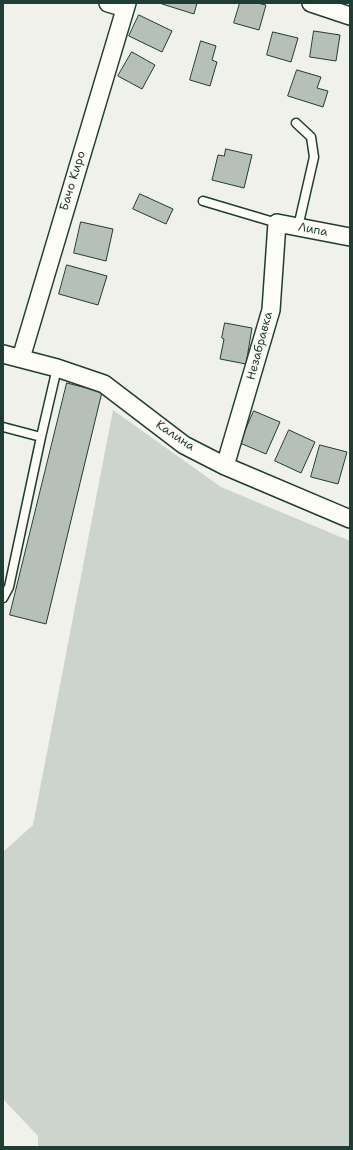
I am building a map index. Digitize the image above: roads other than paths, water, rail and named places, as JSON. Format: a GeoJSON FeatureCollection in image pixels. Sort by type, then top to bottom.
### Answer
{"type":"FeatureCollection","features":[{"type":"Feature","properties":{"kind":"street"},"geometry":{"type":"LineString","coordinates":[[108,3],[126,5]]}},
{"type":"Feature","properties":{"kind":"street"},"geometry":{"type":"LineString","coordinates":[[311,3],[350,16]]}},
{"type":"Feature","properties":{"kind":"street","name":"Бачо Киро"},"geometry":{"type":"LineString","coordinates":[[21,358],[126,5]]}},
{"type":"Feature","properties":{"kind":"street","name":"Липа"},"geometry":{"type":"LineString","coordinates":[[277,223],[350,237]]}},
{"type":"Feature","properties":{"kind":"street","name":"Незабравка"},"geometry":{"type":"LineString","coordinates":[[225,466],[270,310],[277,223]]}},
{"type":"Feature","properties":{"kind":"street","name":"Калина"},"geometry":{"type":"LineString","coordinates":[[3,354],[57,368],[104,384],[184,445],[225,466],[350,519]]}},
{"type":"Feature","properties":{"kind":"lane"},"geometry":{"type":"LineString","coordinates":[[296,123],[311,137],[314,157],[298,227]]}},
{"type":"Feature","properties":{"kind":"lane"},"geometry":{"type":"LineString","coordinates":[[203,201],[277,223]]}},
{"type":"Feature","properties":{"kind":"lane"},"geometry":{"type":"LineString","coordinates":[[3,598],[8,588],[57,368]]}},
{"type":"Feature","properties":{"kind":"lane"},"geometry":{"type":"LineString","coordinates":[[3,427],[41,437]]}}]}
